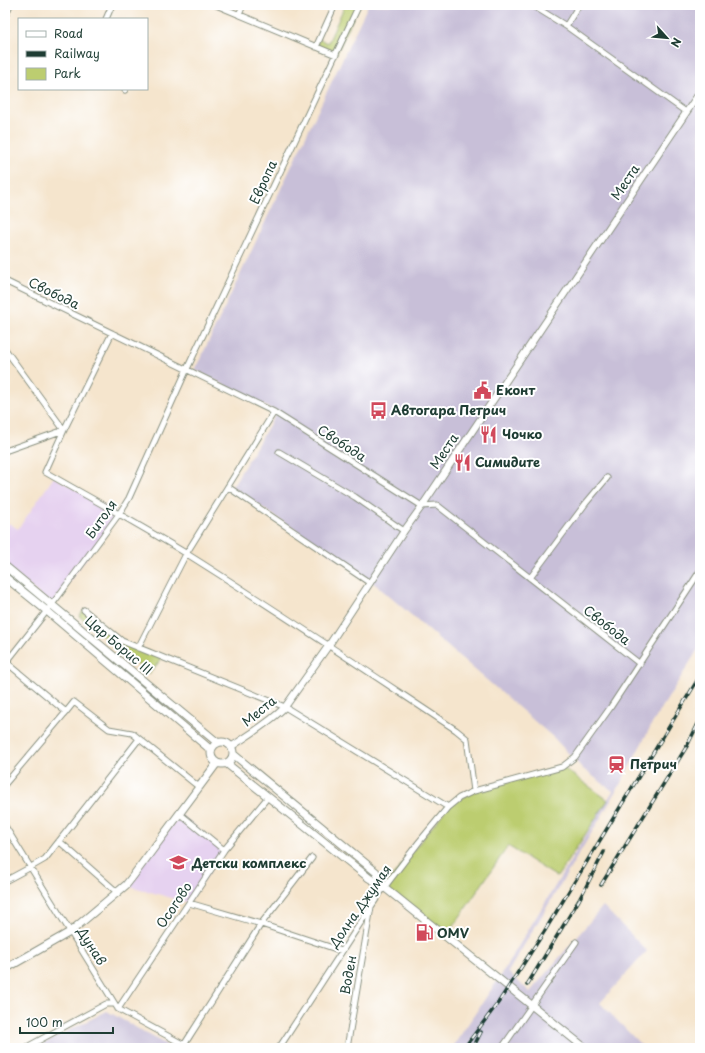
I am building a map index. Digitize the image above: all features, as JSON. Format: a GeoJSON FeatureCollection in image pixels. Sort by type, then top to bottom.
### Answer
{"type":"FeatureCollection","features":[{"type":"Feature","properties":{"kind":"main road","name":"Цар Борис III"},"geometry":{"type":"LineString","coordinates":[[5,566],[50,608],[212,750]]}},
{"type":"Feature","properties":{"kind":"main road","name":"Цар Борис III"},"geometry":{"type":"LineString","coordinates":[[5,577],[50,608],[218,743]]}},
{"type":"Feature","properties":{"kind":"main road"},"geometry":{"type":"LineString","coordinates":[[232,750],[231,760],[226,763],[217,763],[212,757],[214,745],[224,742],[376,872],[384,887]]}},
{"type":"Feature","properties":{"kind":"main road"},"geometry":{"type":"LineString","coordinates":[[5,969],[70,932],[118,893],[133,876],[217,763]]}},
{"type":"Feature","properties":{"kind":"main road"},"geometry":{"type":"LineString","coordinates":[[226,763],[585,1048]]}},
{"type":"Feature","properties":{"kind":"street"},"geometry":{"type":"LineString","coordinates":[[5,16],[10,5]]}},
{"type":"Feature","properties":{"kind":"street"},"geometry":{"type":"LineString","coordinates":[[106,18],[112,5]]}},
{"type":"Feature","properties":{"kind":"street"},"geometry":{"type":"LineString","coordinates":[[216,5],[336,55]]}},
{"type":"Feature","properties":{"kind":"street"},"geometry":{"type":"LineString","coordinates":[[239,14],[243,5]]}},
{"type":"Feature","properties":{"kind":"street"},"geometry":{"type":"LineString","coordinates":[[316,46],[334,5]]}},
{"type":"Feature","properties":{"kind":"street","name":"Европа"},"geometry":{"type":"LineString","coordinates":[[187,369],[359,5]]}},
{"type":"Feature","properties":{"kind":"street"},"geometry":{"type":"LineString","coordinates":[[532,5],[566,26],[686,112]]}},
{"type":"Feature","properties":{"kind":"street"},"geometry":{"type":"LineString","coordinates":[[566,26],[579,5]]}},
{"type":"Feature","properties":{"kind":"street","name":"Места"},"geometry":{"type":"LineString","coordinates":[[232,750],[285,707],[329,645],[404,531],[700,92]]}},
{"type":"Feature","properties":{"kind":"street","name":"Свобода"},"geometry":{"type":"LineString","coordinates":[[5,281],[274,412],[422,506],[437,505],[640,664]]}},
{"type":"Feature","properties":{"kind":"street"},"geometry":{"type":"LineString","coordinates":[[112,333],[45,472],[186,554],[329,645],[456,730],[468,739],[474,791]]}},
{"type":"Feature","properties":{"kind":"street"},"geometry":{"type":"LineString","coordinates":[[5,349],[64,430]]}},
{"type":"Feature","properties":{"kind":"street","name":"Битоля"},"geometry":{"type":"LineString","coordinates":[[6,663],[50,608],[119,514],[129,498],[187,369]]}},
{"type":"Feature","properties":{"kind":"street"},"geometry":{"type":"LineString","coordinates":[[138,648],[186,554],[274,412]]}},
{"type":"Feature","properties":{"kind":"street"},"geometry":{"type":"LineString","coordinates":[[5,451],[64,430]]}},
{"type":"Feature","properties":{"kind":"street"},"geometry":{"type":"LineString","coordinates":[[279,452],[355,497],[404,531]]}},
{"type":"Feature","properties":{"kind":"street"},"geometry":{"type":"LineString","coordinates":[[530,578],[586,503],[607,478]]}},
{"type":"Feature","properties":{"kind":"street"},"geometry":{"type":"LineString","coordinates":[[228,487],[370,583]]}},
{"type":"Feature","properties":{"kind":"street","name":"Долна Джумая"},"geometry":{"type":"LineString","coordinates":[[279,1048],[384,887],[448,807],[459,798],[474,791],[562,767],[575,757],[640,664],[700,571]]}},
{"type":"Feature","properties":{"kind":"street"},"geometry":{"type":"LineString","coordinates":[[84,610],[122,641],[285,707],[448,807]]}},
{"type":"Feature","properties":{"kind":"street"},"geometry":{"type":"LineString","coordinates":[[6,663],[66,712]]}},
{"type":"Feature","properties":{"kind":"street"},"geometry":{"type":"LineString","coordinates":[[5,784],[74,702],[109,729],[132,733],[199,787]]}},
{"type":"Feature","properties":{"kind":"street"},"geometry":{"type":"LineString","coordinates":[[5,880],[31,868],[45,859],[139,739]]}},
{"type":"Feature","properties":{"kind":"street","name":"Осогово"},"geometry":{"type":"LineString","coordinates":[[118,1009],[224,850],[268,797]]}},
{"type":"Feature","properties":{"kind":"street"},"geometry":{"type":"LineString","coordinates":[[180,814],[224,850]]}},
{"type":"Feature","properties":{"kind":"street","name":"Дунав"},"geometry":{"type":"LineString","coordinates":[[5,826],[118,1009],[190,1048]]}},
{"type":"Feature","properties":{"kind":"street"},"geometry":{"type":"LineString","coordinates":[[59,841],[118,893]]}},
{"type":"Feature","properties":{"kind":"street"},"geometry":{"type":"LineString","coordinates":[[184,1045],[261,924],[312,858]]}},
{"type":"Feature","properties":{"kind":"street"},"geometry":{"type":"LineString","coordinates":[[189,903],[342,950]]}},
{"type":"Feature","properties":{"kind":"street","name":"Воден"},"geometry":{"type":"LineString","coordinates":[[347,1048],[372,905]]}},
{"type":"Feature","properties":{"kind":"street"},"geometry":{"type":"LineString","coordinates":[[502,1048],[576,942]]}},
{"type":"Feature","properties":{"kind":"street"},"geometry":{"type":"LineString","coordinates":[[25,1048],[106,1004],[114,1004]]}},
{"type":"Feature","properties":{"kind":"shaded area"},"geometry":{"type":"Polygon","coordinates":[[[368,5],[700,5],[700,646],[652,724],[616,792],[508,972],[530,992],[603,906],[647,951],[600,1003],[644,1048],[452,1048],[499,978],[613,791],[583,769],[554,738],[375,584],[232,487],[277,412],[195,370],[368,5]]]}},
{"type":"Feature","properties":{"kind":"shaded area"},"geometry":{"type":"Polygon","coordinates":[[[54,477],[119,514],[52,605],[5,566],[5,528],[9,523],[18,529],[54,477]]]}},
{"type":"Feature","properties":{"kind":"shaded area","name":"Детски комплекс"},"geometry":{"type":"Polygon","coordinates":[[[180,814],[224,850],[189,903],[126,885],[180,814]]]}},
{"type":"Feature","properties":{"kind":"shaded area"},"geometry":{"type":"Polygon","coordinates":[[[107,1011],[172,1048],[35,1048],[107,1011]]]}},
{"type":"Feature","properties":{"kind":"green space"},"geometry":{"type":"Polygon","coordinates":[[[345,5],[359,5],[336,55],[316,47],[319,39],[328,43],[345,5]]]}},
{"type":"Feature","properties":{"kind":"green space"},"geometry":{"type":"Polygon","coordinates":[[[84,610],[121,641],[163,657],[149,674],[79,616],[84,610]]]}},
{"type":"Feature","properties":{"kind":"green space"},"geometry":{"type":"Polygon","coordinates":[[[562,767],[608,800],[557,877],[508,846],[446,937],[384,887],[448,807],[474,791],[562,767]]]}},
{"type":"Feature","properties":{"kind":"railway"},"geometry":{"type":"LineString","coordinates":[[464,1048],[498,1003],[544,932],[700,676]]}},
{"type":"Feature","properties":{"kind":"railway"},"geometry":{"type":"LineString","coordinates":[[601,885],[687,746],[700,720]]}},
{"type":"Feature","properties":{"kind":"railway"},"geometry":{"type":"LineString","coordinates":[[527,985],[579,900],[604,852]]}},
{"type":"Feature","properties":{"kind":"railway"},"geometry":{"type":"LineString","coordinates":[[473,1048],[481,1032]]}},
{"type":"Feature","properties":{"kind":"place","name":"Еконт"},"geometry":{"type":"Point","coordinates":[483,390]}},
{"type":"Feature","properties":{"kind":"place","name":"Автогара Петрич"},"geometry":{"type":"Point","coordinates":[378,410]}},
{"type":"Feature","properties":{"kind":"place","name":"Чочко"},"geometry":{"type":"Point","coordinates":[489,434]}},
{"type":"Feature","properties":{"kind":"place","name":"Симидите"},"geometry":{"type":"Point","coordinates":[462,462]}},
{"type":"Feature","properties":{"kind":"place","name":"Петрич"},"geometry":{"type":"Point","coordinates":[617,764]}},
{"type":"Feature","properties":{"kind":"place","name":"Детски комплекс"},"geometry":{"type":"Point","coordinates":[179,863]}},
{"type":"Feature","properties":{"kind":"place","name":"OMV"},"geometry":{"type":"Point","coordinates":[424,933]}}]}
